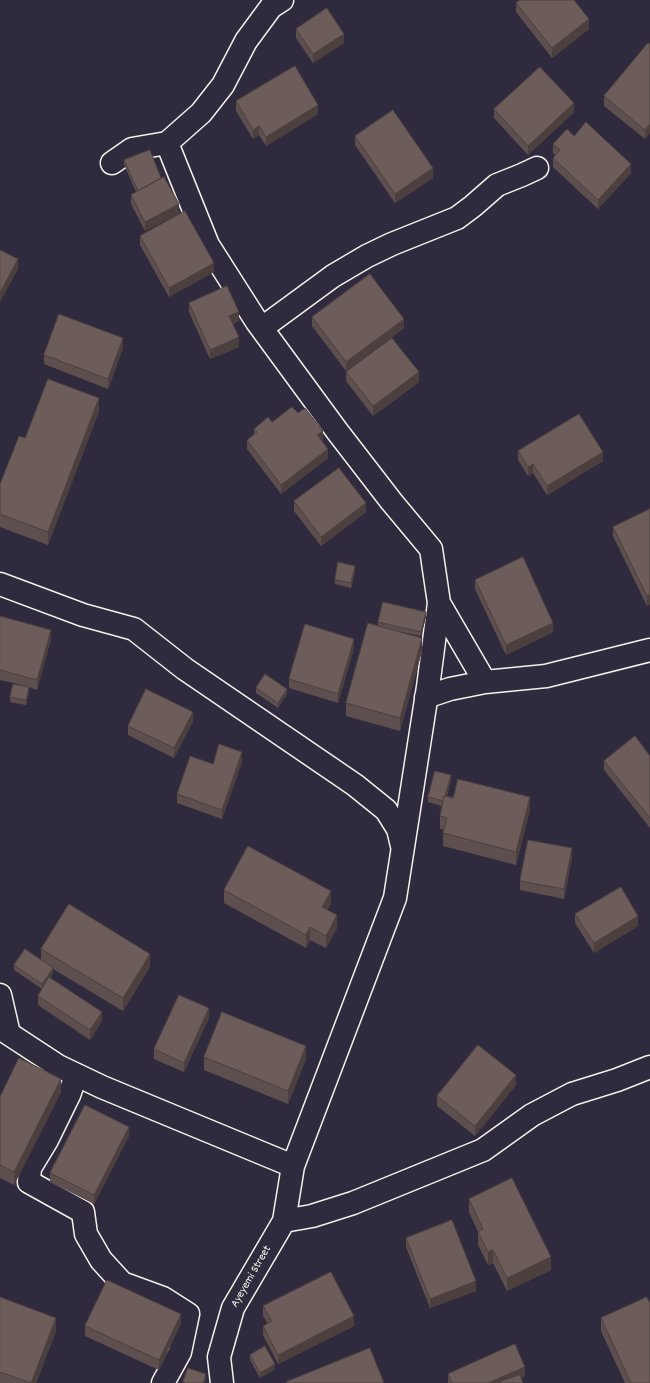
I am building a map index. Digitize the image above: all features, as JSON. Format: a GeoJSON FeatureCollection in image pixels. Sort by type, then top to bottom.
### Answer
{"type":"FeatureCollection","features":[{"type":"Feature","properties":{"kind":"street"},"geometry":{"type":"LineString","coordinates":[[112,163],[132,149],[167,143],[200,113],[223,85],[246,41],[271,8],[282,0]]}},
{"type":"Feature","properties":{"kind":"street"},"geometry":{"type":"LineString","coordinates":[[167,143],[208,245],[262,328],[336,431],[431,549],[440,603],[395,898],[292,1166],[284,1221],[312,1216],[353,1203],[483,1150],[532,1115],[572,1094],[617,1080],[650,1067]]}},
{"type":"Feature","properties":{"kind":"street"},"geometry":{"type":"LineString","coordinates":[[262,328],[333,276],[367,256],[392,244],[457,218],[473,206],[497,184],[537,168]]}},
{"type":"Feature","properties":{"kind":"street"},"geometry":{"type":"LineString","coordinates":[[0,584],[83,615],[134,629],[185,669],[355,785],[380,805],[386,810],[398,829],[402,847]]}},
{"type":"Feature","properties":{"kind":"street"},"geometry":{"type":"LineString","coordinates":[[440,603],[484,682]]}},
{"type":"Feature","properties":{"kind":"street"},"geometry":{"type":"LineString","coordinates":[[426,697],[450,689],[484,682],[546,676],[650,650]]}},
{"type":"Feature","properties":{"kind":"street"},"geometry":{"type":"LineString","coordinates":[[0,995],[4,1031],[58,1066],[110,1090],[292,1166]]}},
{"type":"Feature","properties":{"kind":"street"},"geometry":{"type":"LineString","coordinates":[[76,1075],[47,1140],[30,1168],[29,1182],[83,1212],[86,1234],[101,1260],[122,1283],[163,1298],[188,1314],[180,1352],[163,1383]]}},
{"type":"Feature","properties":{"kind":"street","name":"Ayeyemi Street"},"geometry":{"type":"LineString","coordinates":[[222,1383],[219,1357],[233,1308],[284,1221]]}},
{"type":"Feature","properties":{"kind":"building"},"geometry":{"type":"Polygon","coordinates":[[[520,0],[574,0],[589,19],[552,48],[516,3],[520,0]]]}},
{"type":"Feature","properties":{"kind":"building"},"geometry":{"type":"Polygon","coordinates":[[[327,8],[344,34],[313,54],[296,29],[327,8]]]}},
{"type":"Feature","properties":{"kind":"building"},"geometry":{"type":"Polygon","coordinates":[[[648,43],[650,44],[650,124],[645,130],[604,96],[648,43]]]}},
{"type":"Feature","properties":{"kind":"building"},"geometry":{"type":"Polygon","coordinates":[[[295,66],[318,105],[266,137],[259,126],[253,130],[236,101],[295,66]]]}},
{"type":"Feature","properties":{"kind":"building"},"geometry":{"type":"Polygon","coordinates":[[[540,67],[574,103],[528,146],[494,109],[540,67]]]}},
{"type":"Feature","properties":{"kind":"building"},"geometry":{"type":"Polygon","coordinates":[[[393,110],[433,168],[395,194],[355,136],[393,110]]]}},
{"type":"Feature","properties":{"kind":"building"},"geometry":{"type":"Polygon","coordinates":[[[586,122],[631,164],[598,200],[553,158],[560,150],[553,144],[567,129],[574,136],[586,122]]]}},
{"type":"Feature","properties":{"kind":"building"},"geometry":{"type":"Polygon","coordinates":[[[150,150],[161,178],[138,191],[124,160],[150,150]]]}},
{"type":"Feature","properties":{"kind":"building"},"geometry":{"type":"Polygon","coordinates":[[[164,177],[179,204],[145,222],[131,195],[164,177]]]}},
{"type":"Feature","properties":{"kind":"building"},"geometry":{"type":"Polygon","coordinates":[[[185,211],[214,263],[169,288],[140,236],[185,211]]]}},
{"type":"Feature","properties":{"kind":"building"},"geometry":{"type":"Polygon","coordinates":[[[0,250],[18,259],[0,293],[0,250]]]}},
{"type":"Feature","properties":{"kind":"building"},"geometry":{"type":"Polygon","coordinates":[[[370,274],[404,319],[346,362],[312,317],[370,274]]]}},
{"type":"Feature","properties":{"kind":"building"},"geometry":{"type":"Polygon","coordinates":[[[227,286],[239,312],[229,316],[239,337],[210,350],[189,303],[227,286]]]}},
{"type":"Feature","properties":{"kind":"building"},"geometry":{"type":"Polygon","coordinates":[[[59,314],[123,338],[108,379],[44,355],[59,314]]]}},
{"type":"Feature","properties":{"kind":"building"},"geometry":{"type":"Polygon","coordinates":[[[392,338],[419,372],[373,406],[346,372],[392,338]]]}},
{"type":"Feature","properties":{"kind":"building"},"geometry":{"type":"Polygon","coordinates":[[[48,379],[99,398],[48,532],[0,514],[0,484],[19,436],[25,438],[48,379]]]}},
{"type":"Feature","properties":{"kind":"building"},"geometry":{"type":"Polygon","coordinates":[[[292,407],[298,413],[305,408],[323,431],[317,435],[328,449],[281,485],[247,440],[257,432],[254,429],[268,417],[272,422],[292,407]]]}},
{"type":"Feature","properties":{"kind":"building"},"geometry":{"type":"Polygon","coordinates":[[[579,414],[603,452],[547,486],[533,464],[528,467],[518,451],[579,414]]]}},
{"type":"Feature","properties":{"kind":"building"},"geometry":{"type":"Polygon","coordinates":[[[339,468],[366,503],[321,537],[294,501],[339,468]]]}},
{"type":"Feature","properties":{"kind":"building"},"geometry":{"type":"Polygon","coordinates":[[[650,509],[650,595],[647,596],[613,527],[650,509]]]}},
{"type":"Feature","properties":{"kind":"building"},"geometry":{"type":"Polygon","coordinates":[[[523,557],[553,623],[506,645],[475,580],[523,557]]]}},
{"type":"Feature","properties":{"kind":"building"},"geometry":{"type":"Polygon","coordinates":[[[338,562],[355,566],[351,583],[335,580],[338,562]]]}},
{"type":"Feature","properties":{"kind":"building"},"geometry":{"type":"Polygon","coordinates":[[[383,602],[426,612],[421,632],[378,622],[383,602]]]}},
{"type":"Feature","properties":{"kind":"building"},"geometry":{"type":"Polygon","coordinates":[[[0,616],[51,630],[37,680],[0,670],[0,616]]]}},
{"type":"Feature","properties":{"kind":"building"},"geometry":{"type":"Polygon","coordinates":[[[368,623],[422,638],[400,718],[346,703],[368,623]]]}},
{"type":"Feature","properties":{"kind":"building"},"geometry":{"type":"Polygon","coordinates":[[[305,624],[354,639],[338,694],[289,679],[305,624]]]}},
{"type":"Feature","properties":{"kind":"building"},"geometry":{"type":"Polygon","coordinates":[[[265,674],[287,689],[278,703],[256,688],[265,674]]]}},
{"type":"Feature","properties":{"kind":"building"},"geometry":{"type":"Polygon","coordinates":[[[13,684],[29,687],[26,700],[10,697],[13,684]]]}},
{"type":"Feature","properties":{"kind":"building"},"geometry":{"type":"Polygon","coordinates":[[[146,689],[193,712],[174,748],[128,726],[146,689]]]}},
{"type":"Feature","properties":{"kind":"building"},"geometry":{"type":"Polygon","coordinates":[[[635,736],[650,756],[650,818],[604,761],[635,736]]]}},
{"type":"Feature","properties":{"kind":"building"},"geometry":{"type":"Polygon","coordinates":[[[219,744],[242,752],[222,810],[177,794],[190,756],[213,764],[219,744]]]}},
{"type":"Feature","properties":{"kind":"building"},"geometry":{"type":"Polygon","coordinates":[[[435,771],[451,775],[443,801],[428,797],[435,771]]]}},
{"type":"Feature","properties":{"kind":"building"},"geometry":{"type":"Polygon","coordinates":[[[458,779],[530,797],[516,852],[443,833],[447,818],[440,816],[444,796],[453,798],[458,779]]]}},
{"type":"Feature","properties":{"kind":"building"},"geometry":{"type":"Polygon","coordinates":[[[528,840],[572,848],[564,889],[520,881],[528,840]]]}},
{"type":"Feature","properties":{"kind":"building"},"geometry":{"type":"Polygon","coordinates":[[[248,846],[331,891],[322,907],[337,915],[326,936],[310,927],[306,935],[224,890],[248,846]]]}},
{"type":"Feature","properties":{"kind":"building"},"geometry":{"type":"Polygon","coordinates":[[[621,887],[638,916],[594,943],[575,914],[621,887]]]}},
{"type":"Feature","properties":{"kind":"building"},"geometry":{"type":"Polygon","coordinates":[[[69,904],[150,954],[123,998],[41,949],[69,904]]]}},
{"type":"Feature","properties":{"kind":"building"},"geometry":{"type":"Polygon","coordinates":[[[25,949],[53,968],[42,984],[14,965],[25,949]]]}},
{"type":"Feature","properties":{"kind":"building"},"geometry":{"type":"Polygon","coordinates":[[[49,977],[102,1012],[90,1030],[38,996],[49,977]]]}},
{"type":"Feature","properties":{"kind":"building"},"geometry":{"type":"Polygon","coordinates":[[[179,995],[209,1008],[184,1063],[154,1049],[179,995]]]}},
{"type":"Feature","properties":{"kind":"building"},"geometry":{"type":"Polygon","coordinates":[[[222,1012],[306,1046],[288,1091],[204,1057],[222,1012]]]}},
{"type":"Feature","properties":{"kind":"building"},"geometry":{"type":"Polygon","coordinates":[[[478,1045],[516,1075],[475,1126],[437,1096],[478,1045]]]}},
{"type":"Feature","properties":{"kind":"building"},"geometry":{"type":"Polygon","coordinates":[[[19,1058],[61,1079],[14,1172],[0,1165],[0,1097],[19,1058]]]}},
{"type":"Feature","properties":{"kind":"building"},"geometry":{"type":"Polygon","coordinates":[[[85,1105],[129,1127],[94,1195],[50,1173],[85,1105]]]}},
{"type":"Feature","properties":{"kind":"building"},"geometry":{"type":"Polygon","coordinates":[[[512,1178],[551,1257],[507,1278],[493,1250],[488,1252],[478,1232],[483,1229],[469,1199],[512,1178]]]}},
{"type":"Feature","properties":{"kind":"building"},"geometry":{"type":"Polygon","coordinates":[[[452,1220],[476,1281],[430,1299],[406,1238],[452,1220]]]}},
{"type":"Feature","properties":{"kind":"building"},"geometry":{"type":"Polygon","coordinates":[[[331,1272],[354,1316],[278,1355],[263,1326],[272,1321],[263,1306],[331,1272]]]}},
{"type":"Feature","properties":{"kind":"building"},"geometry":{"type":"Polygon","coordinates":[[[107,1280],[181,1314],[159,1360],[85,1326],[107,1280]]]}},
{"type":"Feature","properties":{"kind":"building"},"geometry":{"type":"Polygon","coordinates":[[[0,1297],[56,1318],[31,1383],[0,1372],[0,1297]]]}},
{"type":"Feature","properties":{"kind":"building"},"geometry":{"type":"Polygon","coordinates":[[[647,1297],[650,1303],[650,1383],[631,1383],[601,1318],[647,1297]]]}},
{"type":"Feature","properties":{"kind":"building"},"geometry":{"type":"Polygon","coordinates":[[[515,1344],[525,1367],[488,1383],[452,1383],[448,1374],[515,1344]]]}},
{"type":"Feature","properties":{"kind":"building"},"geometry":{"type":"Polygon","coordinates":[[[265,1346],[275,1364],[260,1373],[250,1355],[265,1346]]]}},
{"type":"Feature","properties":{"kind":"building"},"geometry":{"type":"Polygon","coordinates":[[[370,1348],[384,1383],[286,1382],[370,1348]]]}},
{"type":"Feature","properties":{"kind":"building"},"geometry":{"type":"Polygon","coordinates":[[[188,1368],[206,1374],[203,1383],[183,1382],[188,1368]]]}},
{"type":"Feature","properties":{"kind":"building"},"geometry":{"type":"Polygon","coordinates":[[[520,1375],[523,1383],[496,1383],[520,1375]]]}}]}
